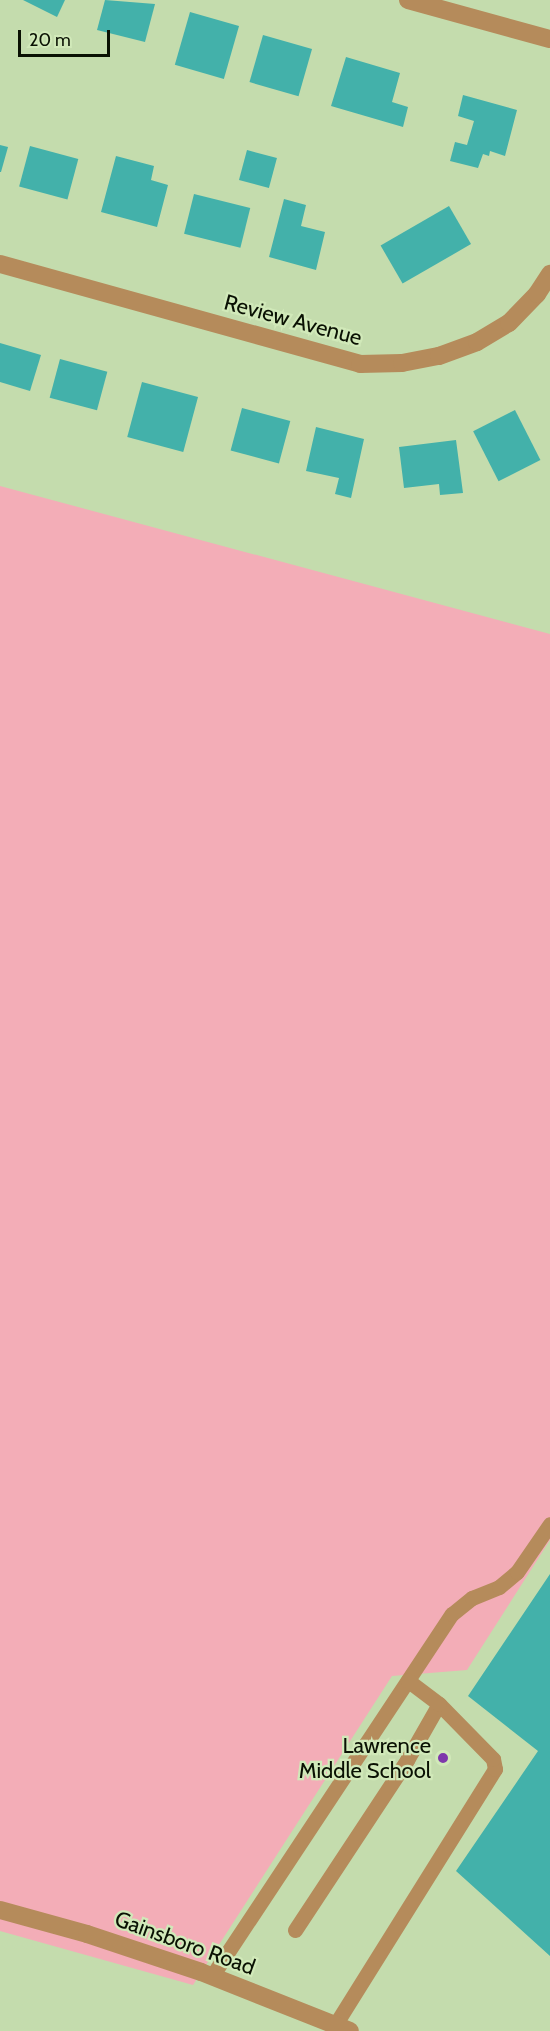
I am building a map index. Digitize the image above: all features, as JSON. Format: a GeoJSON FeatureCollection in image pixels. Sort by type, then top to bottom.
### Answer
{"type":"FeatureCollection","features":[{"type":"Feature","properties":{"kind":"street"},"geometry":{"type":"LineString","coordinates":[[408,0],[550,39]]}},
{"type":"Feature","properties":{"kind":"street","name":"Review Avenue"},"geometry":{"type":"LineString","coordinates":[[0,264],[360,364],[402,363],[439,356],[477,342],[509,322],[537,294],[550,274]]}},
{"type":"Feature","properties":{"kind":"street","name":"Gainsboro Road"},"geometry":{"type":"LineString","coordinates":[[0,1910],[87,1934],[212,1977],[343,2028]]}},
{"type":"Feature","properties":{"kind":"lane"},"geometry":{"type":"LineString","coordinates":[[212,1977],[452,1614],[472,1598],[499,1587],[517,1572],[550,1524]]}},
{"type":"Feature","properties":{"kind":"lane"},"geometry":{"type":"LineString","coordinates":[[343,2028],[495,1769],[494,1759],[439,1704],[408,1681]]}},
{"type":"Feature","properties":{"kind":"lane"},"geometry":{"type":"LineString","coordinates":[[295,1930],[407,1760],[439,1704]]}},
{"type":"Feature","properties":{"kind":"shaded area"},"geometry":{"type":"Polygon","coordinates":[[[0,486],[550,634],[550,1540],[467,1670],[392,1676],[193,1985],[0,1931],[0,486]]]}},
{"type":"Feature","properties":{"kind":"building"},"geometry":{"type":"Polygon","coordinates":[[[23,0],[65,0],[57,17],[23,0]]]}},
{"type":"Feature","properties":{"kind":"building"},"geometry":{"type":"Polygon","coordinates":[[[105,0],[155,4],[145,42],[97,30],[105,0]]]}},
{"type":"Feature","properties":{"kind":"building"},"geometry":{"type":"Polygon","coordinates":[[[190,12],[239,26],[224,79],[175,65],[190,12]]]}},
{"type":"Feature","properties":{"kind":"building"},"geometry":{"type":"Polygon","coordinates":[[[263,35],[312,49],[299,96],[249,82],[263,35]]]}},
{"type":"Feature","properties":{"kind":"building"},"geometry":{"type":"Polygon","coordinates":[[[346,57],[400,73],[392,102],[408,107],[403,127],[331,106],[346,57]]]}},
{"type":"Feature","properties":{"kind":"building"},"geometry":{"type":"Polygon","coordinates":[[[463,95],[517,110],[505,156],[490,151],[489,156],[483,154],[478,168],[450,161],[455,142],[467,145],[474,121],[458,116],[463,95]]]}},
{"type":"Feature","properties":{"kind":"building"},"geometry":{"type":"Polygon","coordinates":[[[0,145],[8,147],[1,172],[0,172],[0,145]]]}},
{"type":"Feature","properties":{"kind":"building"},"geometry":{"type":"Polygon","coordinates":[[[30,146],[78,159],[67,200],[19,187],[30,146]]]}},
{"type":"Feature","properties":{"kind":"building"},"geometry":{"type":"Polygon","coordinates":[[[247,150],[277,158],[269,188],[239,180],[247,150]]]}},
{"type":"Feature","properties":{"kind":"building"},"geometry":{"type":"Polygon","coordinates":[[[116,156],[154,166],[151,180],[168,185],[157,227],[101,212],[116,156]]]}},
{"type":"Feature","properties":{"kind":"building"},"geometry":{"type":"Polygon","coordinates":[[[194,194],[250,208],[240,248],[184,234],[194,194]]]}},
{"type":"Feature","properties":{"kind":"building"},"geometry":{"type":"Polygon","coordinates":[[[284,199],[306,205],[301,226],[325,232],[316,270],[269,257],[284,199]]]}},
{"type":"Feature","properties":{"kind":"building"},"geometry":{"type":"Polygon","coordinates":[[[449,206],[471,244],[403,284],[381,246],[449,206]]]}},
{"type":"Feature","properties":{"kind":"building"},"geometry":{"type":"Polygon","coordinates":[[[0,343],[41,355],[30,391],[0,382],[0,343]]]}},
{"type":"Feature","properties":{"kind":"building"},"geometry":{"type":"Polygon","coordinates":[[[60,359],[107,372],[97,410],[50,398],[60,359]]]}},
{"type":"Feature","properties":{"kind":"building"},"geometry":{"type":"Polygon","coordinates":[[[142,382],[198,397],[183,452],[127,437],[142,382]]]}},
{"type":"Feature","properties":{"kind":"building"},"geometry":{"type":"Polygon","coordinates":[[[242,408],[290,421],[279,463],[231,451],[242,408]]]}},
{"type":"Feature","properties":{"kind":"building"},"geometry":{"type":"Polygon","coordinates":[[[515,410],[540,460],[499,481],[473,431],[515,410]]]}},
{"type":"Feature","properties":{"kind":"building"},"geometry":{"type":"Polygon","coordinates":[[[316,427],[364,439],[351,498],[335,494],[339,478],[306,471],[316,427]]]}},
{"type":"Feature","properties":{"kind":"building"},"geometry":{"type":"Polygon","coordinates":[[[456,440],[463,493],[440,495],[439,484],[404,488],[399,447],[456,440]]]}},
{"type":"Feature","properties":{"kind":"building","name":"Lawrence Middle School"},"geometry":{"type":"Polygon","coordinates":[[[550,1574],[550,1956],[456,1871],[538,1751],[468,1696],[550,1574]]]}},
{"type":"Feature","properties":{"kind":"place","name":"Lawrence Middle School"},"geometry":{"type":"Point","coordinates":[443,1758]}}]}
